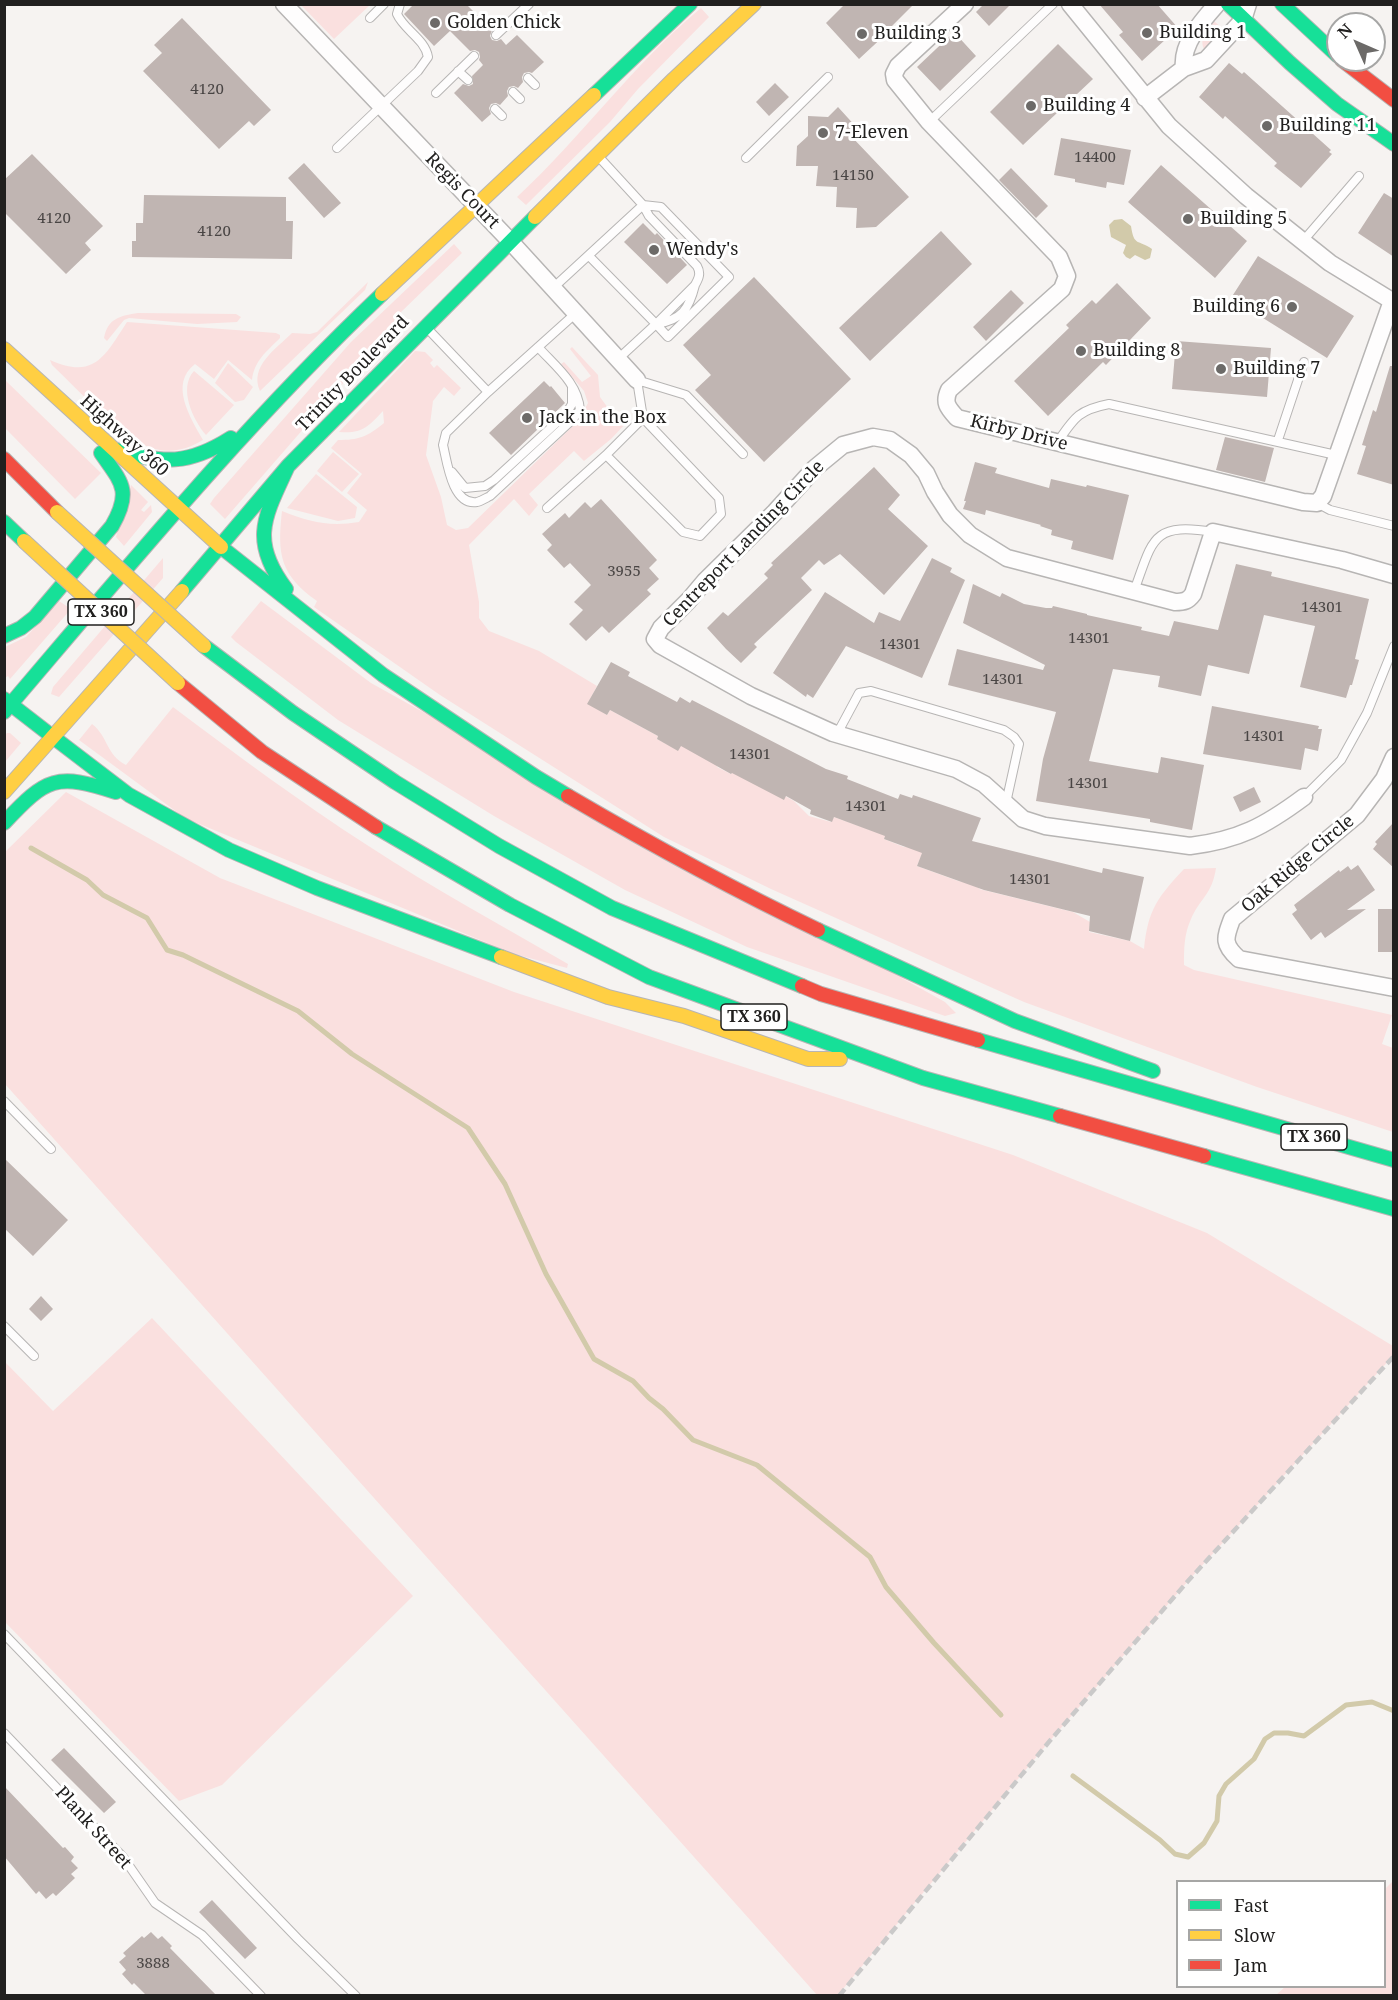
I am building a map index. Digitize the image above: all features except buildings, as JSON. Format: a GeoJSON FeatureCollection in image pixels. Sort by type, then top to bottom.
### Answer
{"type":"FeatureCollection","features":[{"type":"Feature","properties":{"kind":"main road","name":"Trinity Boulevard"},"geometry":{"type":"LineString","coordinates":[[7,705],[177,509],[329,344],[690,4]]}},
{"type":"Feature","properties":{"kind":"main road"},"geometry":{"type":"LineString","coordinates":[[1228,4],[1246,12],[1336,104],[1394,144]]}},
{"type":"Feature","properties":{"kind":"main road"},"geometry":{"type":"LineString","coordinates":[[1282,4],[1326,45]]}},
{"type":"Feature","properties":{"kind":"main road","name":"Trinity Boulevard"},"geometry":{"type":"LineString","coordinates":[[4,792],[221,547],[288,466],[510,241],[753,5]]}},
{"type":"Feature","properties":{"kind":"main road"},"geometry":{"type":"LineString","coordinates":[[1358,72],[1394,100]]}},
{"type":"Feature","properties":{"kind":"main road","name":"Highway 360"},"geometry":{"type":"LineString","coordinates":[[4,349],[177,509],[318,624]]}},
{"type":"Feature","properties":{"kind":"main road"},"geometry":{"type":"LineString","coordinates":[[112,449],[161,461],[178,462],[196,459],[210,453],[262,417]]}},
{"type":"Feature","properties":{"kind":"main road"},"geometry":{"type":"LineString","coordinates":[[4,636],[21,628],[35,617],[120,514],[123,487],[119,476],[106,460],[84,424]]}},
{"type":"Feature","properties":{"kind":"main road","name":"TX 360"},"geometry":{"type":"LineString","coordinates":[[4,459],[57,512],[204,646],[293,713],[394,782],[499,846],[612,908],[821,994],[1394,1160]]}},
{"type":"Feature","properties":{"kind":"main road"},"geometry":{"type":"LineString","coordinates":[[288,466],[265,517],[263,551],[270,568],[318,624],[383,675],[536,777],[644,841],[727,886],[866,954],[1015,1021],[1161,1074]]}},
{"type":"Feature","properties":{"kind":"main road","name":"TX 360"},"geometry":{"type":"LineString","coordinates":[[4,522],[178,683],[262,752],[425,857],[510,906],[649,977],[865,1058],[934,1081],[1394,1209]]}},
{"type":"Feature","properties":{"kind":"main road"},"geometry":{"type":"LineString","coordinates":[[7,705],[129,795],[229,850],[316,888],[608,997],[684,1016],[808,1059],[865,1058]]}},
{"type":"Feature","properties":{"kind":"main road"},"geometry":{"type":"LineString","coordinates":[[4,823],[27,798],[42,787],[67,780],[129,795]]}},
{"type":"Feature","properties":{"kind":"main road"},"geometry":{"type":"LineString","coordinates":[[1192,1088],[1235,1114]]}},
{"type":"Feature","properties":{"kind":"street","name":"Regis Court"},"geometry":{"type":"LineString","coordinates":[[284,4],[510,241],[637,380]]}},
{"type":"Feature","properties":{"kind":"street","name":"Kirby Drive"},"geometry":{"type":"LineString","coordinates":[[965,4],[898,66],[894,74],[897,85],[928,122],[1059,257],[1067,276],[1062,289],[949,390],[945,398],[946,406],[957,418],[1292,500],[1317,503]]}},
{"type":"Feature","properties":{"kind":"street"},"geometry":{"type":"LineString","coordinates":[[1070,4],[1145,98],[1177,134],[1246,196],[1303,241],[1330,262],[1393,302],[1323,496],[1317,503]]}},
{"type":"Feature","properties":{"kind":"street"},"geometry":{"type":"LineString","coordinates":[[1184,68],[1183,58],[1187,47],[1202,21],[1217,4]]}},
{"type":"Feature","properties":{"kind":"street"},"geometry":{"type":"LineString","coordinates":[[1145,98],[1184,68],[1206,60],[1246,12]]}},
{"type":"Feature","properties":{"kind":"street","name":"Centreport Landing Circle"},"geometry":{"type":"LineString","coordinates":[[1213,532],[1190,599],[1183,602],[1175,602],[1007,558],[970,535],[950,515],[926,473],[911,455],[894,443],[873,437],[843,446],[815,468],[705,580],[661,628],[655,639],[660,645],[751,696],[837,734],[956,769],[984,784],[1023,819],[1046,826],[1190,846],[1211,844],[1239,836],[1273,820],[1304,797]]}},
{"type":"Feature","properties":{"kind":"street"},"geometry":{"type":"LineString","coordinates":[[1213,532],[1342,560],[1394,575]]}},
{"type":"Feature","properties":{"kind":"street","name":"Oak Ridge Circle"},"geometry":{"type":"LineString","coordinates":[[1394,757],[1384,779],[1357,815],[1232,919],[1225,937],[1228,950],[1239,959],[1394,988]]}},
{"type":"Feature","properties":{"kind":"lane"},"geometry":{"type":"LineString","coordinates":[[370,18],[384,4]]}},
{"type":"Feature","properties":{"kind":"lane"},"geometry":{"type":"LineString","coordinates":[[337,148],[418,72],[428,57],[427,51],[396,14],[400,4]]}},
{"type":"Feature","properties":{"kind":"lane"},"geometry":{"type":"LineString","coordinates":[[518,4],[519,14]]}},
{"type":"Feature","properties":{"kind":"lane"},"geometry":{"type":"LineString","coordinates":[[496,35],[529,4]]}},
{"type":"Feature","properties":{"kind":"lane"},"geometry":{"type":"LineString","coordinates":[[928,122],[1053,4]]}},
{"type":"Feature","properties":{"kind":"lane"},"geometry":{"type":"LineString","coordinates":[[436,93],[474,56]]}},
{"type":"Feature","properties":{"kind":"lane"},"geometry":{"type":"LineString","coordinates":[[458,70],[468,80]]}},
{"type":"Feature","properties":{"kind":"lane"},"geometry":{"type":"LineString","coordinates":[[746,158],[828,77]]}},
{"type":"Feature","properties":{"kind":"lane"},"geometry":{"type":"LineString","coordinates":[[528,78],[535,85]]}},
{"type":"Feature","properties":{"kind":"lane"},"geometry":{"type":"LineString","coordinates":[[513,92],[520,99]]}},
{"type":"Feature","properties":{"kind":"lane"},"geometry":{"type":"LineString","coordinates":[[495,109],[502,116]]}},
{"type":"Feature","properties":{"kind":"lane"},"geometry":{"type":"LineString","coordinates":[[597,155],[643,205],[649,216],[697,266],[699,278],[695,285],[618,359]]}},
{"type":"Feature","properties":{"kind":"lane"},"geometry":{"type":"LineString","coordinates":[[1303,241],[1359,176]]}},
{"type":"Feature","properties":{"kind":"lane"},"geometry":{"type":"LineString","coordinates":[[553,288],[643,205],[661,207],[729,277],[668,337],[589,256]]}},
{"type":"Feature","properties":{"kind":"lane"},"geometry":{"type":"LineString","coordinates":[[538,347],[572,384],[580,410],[490,496],[476,502],[468,501],[460,496],[453,486],[443,445],[446,433],[488,392],[538,347],[576,313]]}},
{"type":"Feature","properties":{"kind":"lane"},"geometry":{"type":"LineString","coordinates":[[425,326],[488,392]]}},
{"type":"Feature","properties":{"kind":"lane"},"geometry":{"type":"LineString","coordinates":[[1278,440],[1304,362]]}},
{"type":"Feature","properties":{"kind":"lane"},"geometry":{"type":"LineString","coordinates":[[606,455],[683,532],[700,536],[721,514],[719,498],[643,418],[637,380],[686,395],[742,454]]}},
{"type":"Feature","properties":{"kind":"lane"},"geometry":{"type":"LineString","coordinates":[[448,467],[465,488],[485,486],[494,480],[566,414],[572,404],[572,384]]}},
{"type":"Feature","properties":{"kind":"lane"},"geometry":{"type":"LineString","coordinates":[[1058,443],[1074,418],[1085,411],[1109,404],[1278,440],[1336,455]]}},
{"type":"Feature","properties":{"kind":"lane"},"geometry":{"type":"LineString","coordinates":[[548,508],[643,418]]}},
{"type":"Feature","properties":{"kind":"lane"},"geometry":{"type":"LineString","coordinates":[[1317,503],[1330,510],[1394,526]]}},
{"type":"Feature","properties":{"kind":"lane"},"geometry":{"type":"LineString","coordinates":[[1134,591],[1150,548],[1157,537],[1179,529],[1213,532]]}},
{"type":"Feature","properties":{"kind":"lane"},"geometry":{"type":"LineString","coordinates":[[1304,797],[1341,760],[1367,713],[1394,646]]}},
{"type":"Feature","properties":{"kind":"lane"},"geometry":{"type":"LineString","coordinates":[[837,734],[859,693],[871,691],[1004,730],[1019,744],[1006,804]]}},
{"type":"Feature","properties":{"kind":"lane"},"geometry":{"type":"LineString","coordinates":[[4,1101],[51,1149]]}},
{"type":"Feature","properties":{"kind":"lane"},"geometry":{"type":"LineString","coordinates":[[4,1326],[34,1356]]}},
{"type":"Feature","properties":{"kind":"lane"},"geometry":{"type":"LineString","coordinates":[[4,1634],[298,1939],[356,1995]]}},
{"type":"Feature","properties":{"kind":"lane","name":"Plank Street"},"geometry":{"type":"LineString","coordinates":[[4,1733],[123,1857],[155,1903],[202,1935],[261,1995]]}},
{"type":"Feature","properties":{"kind":"shaded area"},"geometry":{"type":"Polygon","coordinates":[[[301,5],[370,5],[334,39],[301,5]]]}},
{"type":"Feature","properties":{"kind":"shaded area"},"geometry":{"type":"Polygon","coordinates":[[[701,8],[709,17],[638,89],[610,122],[526,205],[517,197],[564,150],[653,53],[701,8]]]}},
{"type":"Feature","properties":{"kind":"shaded area"},"geometry":{"type":"Polygon","coordinates":[[[1214,21],[1225,31],[1207,50],[1204,49],[1203,38],[1206,30],[1214,21]]]}},
{"type":"Feature","properties":{"kind":"shaded area"},"geometry":{"type":"Polygon","coordinates":[[[1122,219],[1131,226],[1137,242],[1152,249],[1150,258],[1145,260],[1135,255],[1130,259],[1126,257],[1123,253],[1126,245],[1111,237],[1109,225],[1114,220],[1122,219]]]}},
{"type":"Feature","properties":{"kind":"shaded area"},"geometry":{"type":"Polygon","coordinates":[[[454,244],[462,253],[400,313],[378,343],[225,519],[210,504],[214,498],[351,342],[454,244]]]}},
{"type":"Feature","properties":{"kind":"shaded area"},"geometry":{"type":"Polygon","coordinates":[[[368,282],[365,290],[260,391],[258,374],[272,352],[292,333],[317,332],[368,282]]]}},
{"type":"Feature","properties":{"kind":"shaded area"},"geometry":{"type":"Polygon","coordinates":[[[138,313],[236,314],[241,317],[237,322],[197,324],[129,318],[124,320],[107,341],[104,338],[108,326],[116,319],[138,313]]]}},
{"type":"Feature","properties":{"kind":"shaded area"},"geometry":{"type":"Polygon","coordinates":[[[127,322],[276,333],[280,335],[280,338],[258,362],[252,380],[228,360],[214,379],[195,364],[187,372],[183,381],[184,401],[203,440],[187,447],[159,450],[134,440],[121,431],[52,365],[50,360],[65,366],[88,366],[105,354],[127,322]]]}},
{"type":"Feature","properties":{"kind":"shaded area"},"geometry":{"type":"Polygon","coordinates":[[[572,347],[598,375],[600,397],[608,408],[628,421],[611,439],[584,461],[574,451],[529,494],[538,505],[529,516],[514,499],[469,545],[479,602],[479,618],[489,631],[539,651],[597,686],[588,703],[607,715],[610,710],[658,736],[657,739],[678,750],[687,734],[718,763],[717,767],[731,774],[735,768],[794,801],[809,816],[831,822],[834,817],[886,834],[884,839],[904,847],[924,848],[917,866],[958,881],[980,885],[979,889],[1073,912],[1090,922],[1089,932],[1130,941],[1144,949],[1152,913],[1161,896],[1175,879],[1184,869],[1216,868],[1212,884],[1194,912],[1187,930],[1184,965],[1194,970],[1392,1015],[1382,1044],[1393,1048],[1393,1132],[1257,1087],[1024,1002],[771,889],[664,837],[440,695],[314,607],[317,601],[295,582],[284,562],[280,540],[282,511],[320,522],[338,524],[359,522],[367,510],[347,493],[362,474],[331,448],[338,440],[362,437],[384,423],[383,411],[364,428],[353,432],[339,432],[415,351],[425,352],[433,360],[430,363],[434,368],[437,365],[461,388],[454,396],[444,387],[433,401],[426,455],[441,497],[447,525],[456,530],[468,528],[579,420],[588,403],[584,391],[561,364],[564,362],[582,382],[591,376],[570,349],[572,347]]]}},
{"type":"Feature","properties":{"kind":"shaded area"},"geometry":{"type":"Polygon","coordinates":[[[228,363],[253,387],[244,400],[235,402],[215,383],[228,363]]]}},
{"type":"Feature","properties":{"kind":"shaded area"},"geometry":{"type":"Polygon","coordinates":[[[194,371],[234,405],[206,435],[192,413],[187,395],[189,378],[194,371]]]}},
{"type":"Feature","properties":{"kind":"shaded area"},"geometry":{"type":"Polygon","coordinates":[[[5,380],[101,473],[75,499],[5,428],[5,380]]]}},
{"type":"Feature","properties":{"kind":"shaded area"},"geometry":{"type":"Polygon","coordinates":[[[333,452],[359,474],[342,492],[317,471],[333,452]]]}},
{"type":"Feature","properties":{"kind":"shaded area"},"geometry":{"type":"Polygon","coordinates":[[[316,474],[357,507],[355,518],[338,521],[287,508],[316,474]]]}},
{"type":"Feature","properties":{"kind":"shaded area"},"geometry":{"type":"Polygon","coordinates":[[[131,485],[148,502],[141,510],[144,512],[151,505],[152,512],[124,546],[116,537],[131,485]]]}},
{"type":"Feature","properties":{"kind":"shaded area"},"geometry":{"type":"Polygon","coordinates":[[[163,558],[163,578],[59,697],[51,694],[53,687],[163,558]]]}},
{"type":"Feature","properties":{"kind":"shaded area"},"geometry":{"type":"Polygon","coordinates":[[[59,601],[71,609],[10,679],[8,676],[5,678],[5,647],[26,637],[59,601]]]}},
{"type":"Feature","properties":{"kind":"shaded area"},"geometry":{"type":"Polygon","coordinates":[[[261,601],[371,683],[945,1002],[956,1013],[945,1016],[747,947],[625,890],[494,816],[338,720],[236,642],[231,637],[261,601]]]}},
{"type":"Feature","properties":{"kind":"shaded area"},"geometry":{"type":"Polygon","coordinates":[[[173,707],[342,829],[416,876],[568,964],[567,968],[514,954],[185,818],[79,740],[92,724],[119,761],[126,765],[173,707]]]}},
{"type":"Feature","properties":{"kind":"shaded area"},"geometry":{"type":"Polygon","coordinates":[[[7,733],[21,743],[5,762],[5,735],[7,733]]]}},
{"type":"Feature","properties":{"kind":"shaded area"},"geometry":{"type":"Polygon","coordinates":[[[66,792],[220,878],[514,992],[1013,1155],[1207,1233],[1393,1346],[1393,1356],[1188,1581],[1048,1743],[838,1995],[817,1995],[5,1084],[4,853],[66,792]]]}},
{"type":"Feature","properties":{"kind":"shaded area"},"geometry":{"type":"Polygon","coordinates":[[[152,1318],[413,1596],[222,1785],[179,1801],[5,1622],[5,1362],[53,1411],[152,1318]]]}},
{"type":"Feature","properties":{"kind":"shaded area"},"geometry":{"type":"Polygon","coordinates":[[[1393,1881],[1393,1995],[1276,1995],[1284,1988],[1386,1988],[1386,1888],[1393,1881]]]}},
{"type":"Feature","properties":{"kind":"waterway"},"geometry":{"type":"LineString","coordinates":[[31,848],[87,880],[103,895],[147,918],[167,950],[183,955],[298,1011],[352,1054],[468,1128],[505,1184],[546,1274],[594,1359],[633,1381],[693,1440],[757,1465],[870,1557],[886,1587],[1001,1715]]}},
{"type":"Feature","properties":{"kind":"waterway"},"geometry":{"type":"LineString","coordinates":[[1073,1776],[1160,1840],[1175,1854],[1188,1857],[1204,1843],[1217,1821],[1219,1796],[1226,1784],[1254,1759],[1265,1739],[1274,1733],[1304,1736],[1346,1705],[1372,1702],[1394,1711]]}},
{"type":"Feature","properties":{"kind":"railway"},"geometry":{"type":"LineString","coordinates":[[839,1996],[1048,1743],[1188,1581],[1394,1356]]}},
{"type":"Feature","properties":{"kind":"traffic: fast"},"geometry":{"type":"LineString","coordinates":[[594,95],[690,4]]}},
{"type":"Feature","properties":{"kind":"traffic: fast"},"geometry":{"type":"LineString","coordinates":[[1228,4],[1337,104],[1394,144]]}},
{"type":"Feature","properties":{"kind":"traffic: fast"},"geometry":{"type":"LineString","coordinates":[[1282,4],[1326,45]]}},
{"type":"Feature","properties":{"kind":"traffic: fast"},"geometry":{"type":"LineString","coordinates":[[182,591],[288,466],[535,217]]}},
{"type":"Feature","properties":{"kind":"traffic: fast"},"geometry":{"type":"LineString","coordinates":[[4,712],[235,445],[382,294]]}},
{"type":"Feature","properties":{"kind":"traffic: fast"},"geometry":{"type":"LineString","coordinates":[[116,450],[148,458],[175,459],[202,453],[231,438]]}},
{"type":"Feature","properties":{"kind":"traffic: fast"},"geometry":{"type":"LineString","coordinates":[[4,636],[21,628],[35,617],[112,526],[122,504],[122,488],[101,453]]}},
{"type":"Feature","properties":{"kind":"traffic: fast"},"geometry":{"type":"LineString","coordinates":[[286,589],[267,556],[264,528],[273,499],[288,466]]}},
{"type":"Feature","properties":{"kind":"traffic: fast"},"geometry":{"type":"LineString","coordinates":[[4,522],[24,541]]}},
{"type":"Feature","properties":{"kind":"traffic: fast"},"geometry":{"type":"LineString","coordinates":[[221,547],[383,675],[568,796]]}},
{"type":"Feature","properties":{"kind":"traffic: fast"},"geometry":{"type":"LineString","coordinates":[[204,646],[293,713],[395,782],[499,846],[612,908],[802,986]]}},
{"type":"Feature","properties":{"kind":"traffic: fast"},"geometry":{"type":"LineString","coordinates":[[4,699],[53,737]]}},
{"type":"Feature","properties":{"kind":"traffic: fast"},"geometry":{"type":"LineString","coordinates":[[53,737],[129,795],[229,850],[317,888],[501,957]]}},
{"type":"Feature","properties":{"kind":"traffic: fast"},"geometry":{"type":"LineString","coordinates":[[4,823],[31,796],[54,783],[79,782],[116,792]]}},
{"type":"Feature","properties":{"kind":"traffic: fast"},"geometry":{"type":"LineString","coordinates":[[376,827],[510,905],[649,977],[923,1078],[1060,1116]]}},
{"type":"Feature","properties":{"kind":"traffic: fast"},"geometry":{"type":"LineString","coordinates":[[818,930],[1015,1021],[1153,1071]]}},
{"type":"Feature","properties":{"kind":"traffic: fast"},"geometry":{"type":"LineString","coordinates":[[978,1040],[1394,1160]]}},
{"type":"Feature","properties":{"kind":"traffic: fast"},"geometry":{"type":"LineString","coordinates":[[1204,1156],[1394,1209]]}},
{"type":"Feature","properties":{"kind":"traffic: slow"},"geometry":{"type":"LineString","coordinates":[[535,217],[674,79],[754,4]]}},
{"type":"Feature","properties":{"kind":"traffic: slow"},"geometry":{"type":"LineString","coordinates":[[382,294],[594,95]]}},
{"type":"Feature","properties":{"kind":"traffic: slow"},"geometry":{"type":"LineString","coordinates":[[4,349],[221,547]]}},
{"type":"Feature","properties":{"kind":"traffic: slow"},"geometry":{"type":"LineString","coordinates":[[57,512],[204,646]]}},
{"type":"Feature","properties":{"kind":"traffic: slow"},"geometry":{"type":"LineString","coordinates":[[24,541],[178,683]]}},
{"type":"Feature","properties":{"kind":"traffic: slow"},"geometry":{"type":"LineString","coordinates":[[4,792],[182,591]]}},
{"type":"Feature","properties":{"kind":"traffic: slow"},"geometry":{"type":"LineString","coordinates":[[501,957],[608,997],[684,1016],[808,1059],[840,1059]]}},
{"type":"Feature","properties":{"kind":"traffic: jam"},"geometry":{"type":"LineString","coordinates":[[1358,72],[1394,100]]}},
{"type":"Feature","properties":{"kind":"traffic: jam"},"geometry":{"type":"LineString","coordinates":[[4,459],[57,512]]}},
{"type":"Feature","properties":{"kind":"traffic: jam"},"geometry":{"type":"LineString","coordinates":[[178,683],[262,752],[376,827]]}},
{"type":"Feature","properties":{"kind":"traffic: jam"},"geometry":{"type":"LineString","coordinates":[[568,796],[692,866],[818,930]]}},
{"type":"Feature","properties":{"kind":"traffic: jam"},"geometry":{"type":"LineString","coordinates":[[802,986],[821,994],[978,1040]]}},
{"type":"Feature","properties":{"kind":"traffic: jam"},"geometry":{"type":"LineString","coordinates":[[1060,1116],[1204,1156]]}},
{"type":"Feature","properties":{"kind":"place","name":"Golden Chick"},"geometry":{"type":"Point","coordinates":[435,23]}},
{"type":"Feature","properties":{"kind":"place","name":"Building 1"},"geometry":{"type":"Point","coordinates":[1147,33]}},
{"type":"Feature","properties":{"kind":"place","name":"Building 3"},"geometry":{"type":"Point","coordinates":[862,34]}},
{"type":"Feature","properties":{"kind":"place","name":"Building 4"},"geometry":{"type":"Point","coordinates":[1031,106]}},
{"type":"Feature","properties":{"kind":"place","name":"Building 11"},"geometry":{"type":"Point","coordinates":[1267,126]}},
{"type":"Feature","properties":{"kind":"place","name":"7-Eleven"},"geometry":{"type":"Point","coordinates":[823,133]}},
{"type":"Feature","properties":{"kind":"place","name":"Building 5"},"geometry":{"type":"Point","coordinates":[1188,219]}},
{"type":"Feature","properties":{"kind":"place","name":"Wendy's"},"geometry":{"type":"Point","coordinates":[654,250]}},
{"type":"Feature","properties":{"kind":"place","name":"Building 6"},"geometry":{"type":"Point","coordinates":[1292,307]}},
{"type":"Feature","properties":{"kind":"place","name":"Building 8"},"geometry":{"type":"Point","coordinates":[1081,351]}},
{"type":"Feature","properties":{"kind":"place","name":"Building 7"},"geometry":{"type":"Point","coordinates":[1221,369]}},
{"type":"Feature","properties":{"kind":"place","name":"Jack in the Box"},"geometry":{"type":"Point","coordinates":[527,418]}}]}
